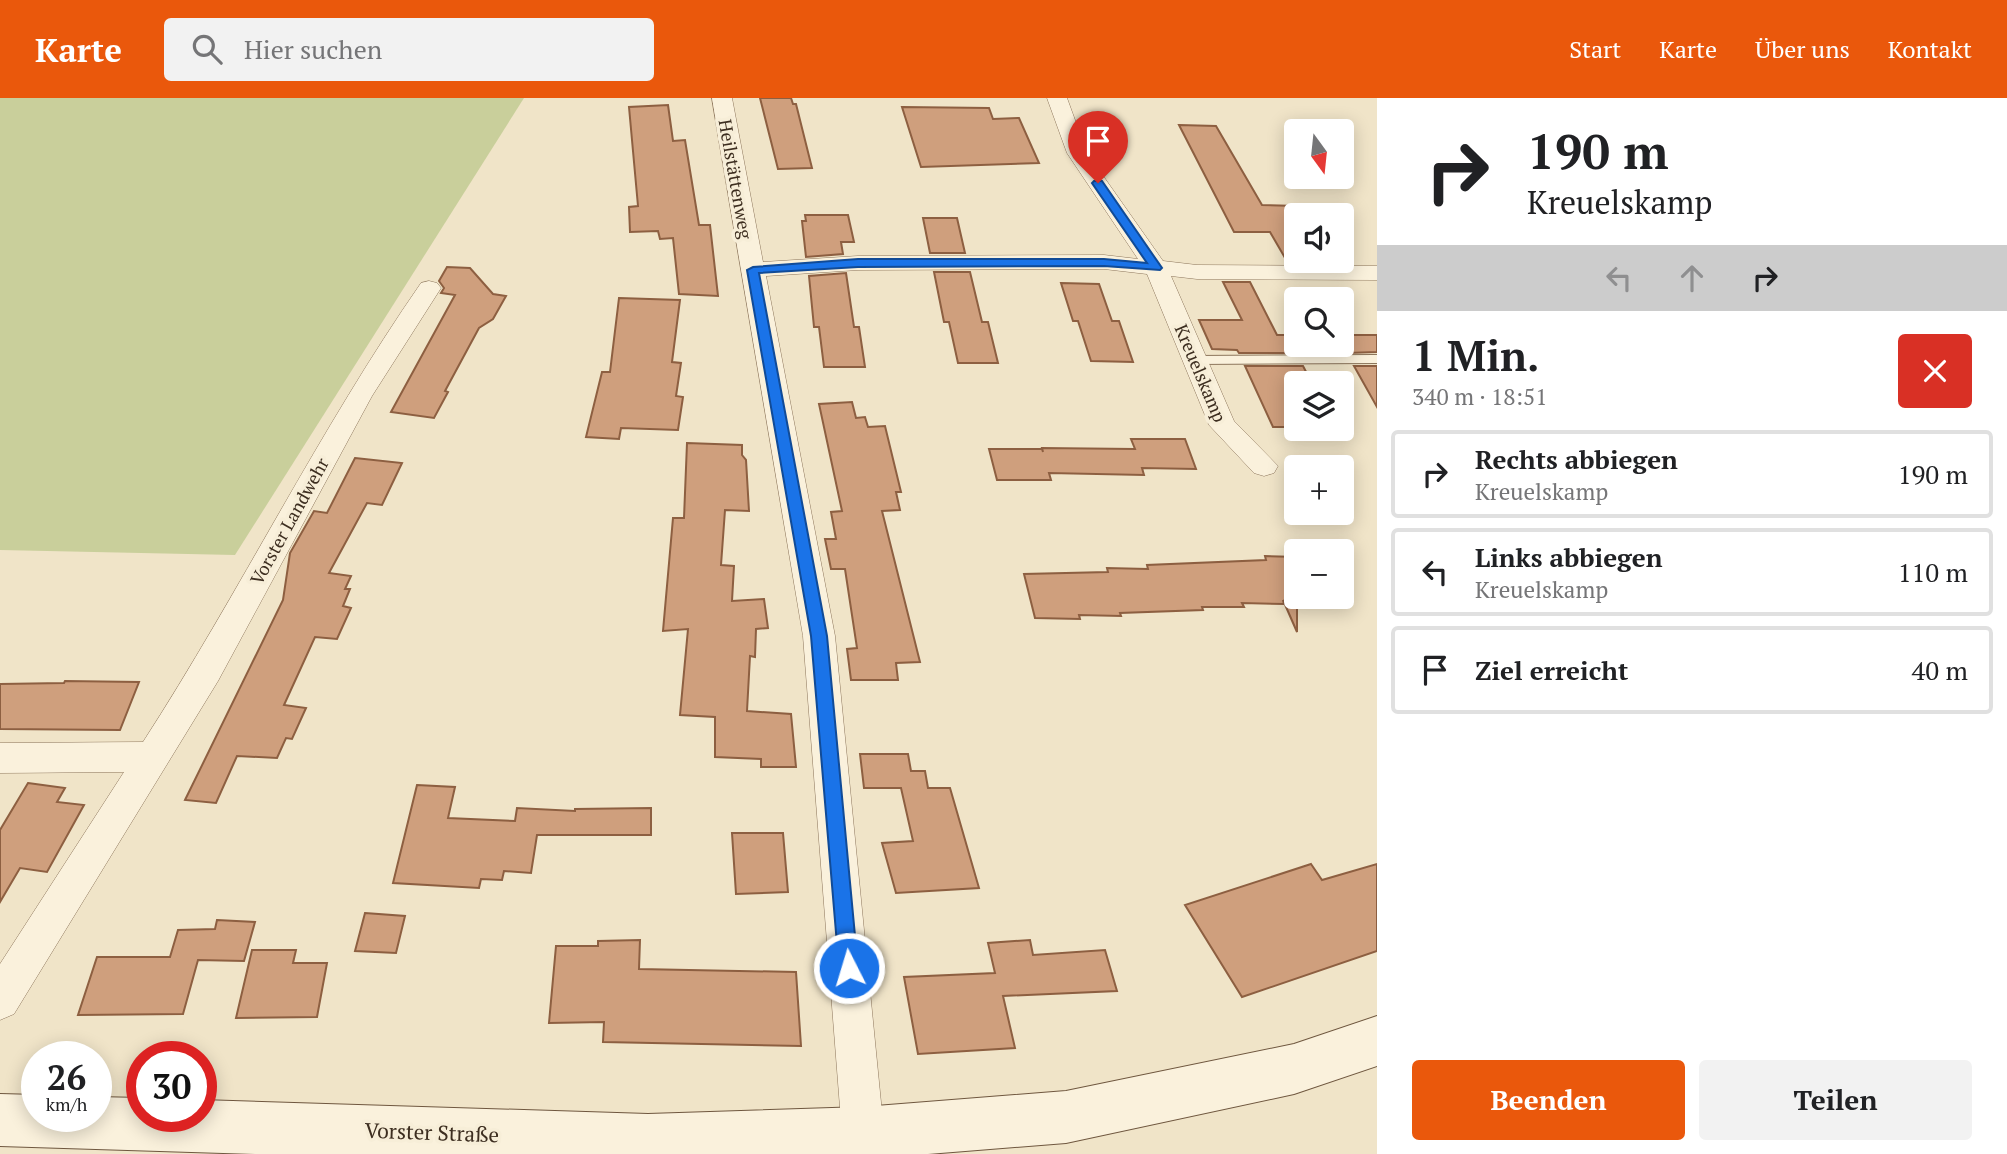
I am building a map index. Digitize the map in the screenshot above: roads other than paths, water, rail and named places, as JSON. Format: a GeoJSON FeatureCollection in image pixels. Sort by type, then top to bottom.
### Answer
{"type":"FeatureCollection","features":[{"type":"Feature","properties":{"kind":"main road","name":"Vorster Straße"},"geometry":{"type":"LineString","coordinates":[[0,1119],[550,1144],[863,1133],[1066,1117],[1294,1069],[1376,1045]]}},
{"type":"Feature","properties":{"kind":"street","name":"Heilstättenweg"},"geometry":{"type":"LineString","coordinates":[[722,98],[819,636],[863,1133]]}},
{"type":"Feature","properties":{"kind":"street","name":"Kreuelskamp"},"geometry":{"type":"LineString","coordinates":[[1057,98],[1077,153],[1156,268],[1222,425],[1264,466]]}},
{"type":"Feature","properties":{"kind":"street"},"geometry":{"type":"LineString","coordinates":[[753,270],[858,263],[1104,262],[1197,272],[1377,274]]}},
{"type":"Feature","properties":{"kind":"street","name":"Vorster Landwehr"},"geometry":{"type":"LineString","coordinates":[[0,1000],[206,672],[359,396],[429,288]]}},
{"type":"Feature","properties":{"kind":"street"},"geometry":{"type":"LineString","coordinates":[[0,758],[152,757]]}},
{"type":"Feature","properties":{"kind":"lane"},"geometry":{"type":"LineString","coordinates":[[1196,360],[1377,359]]}}]}
